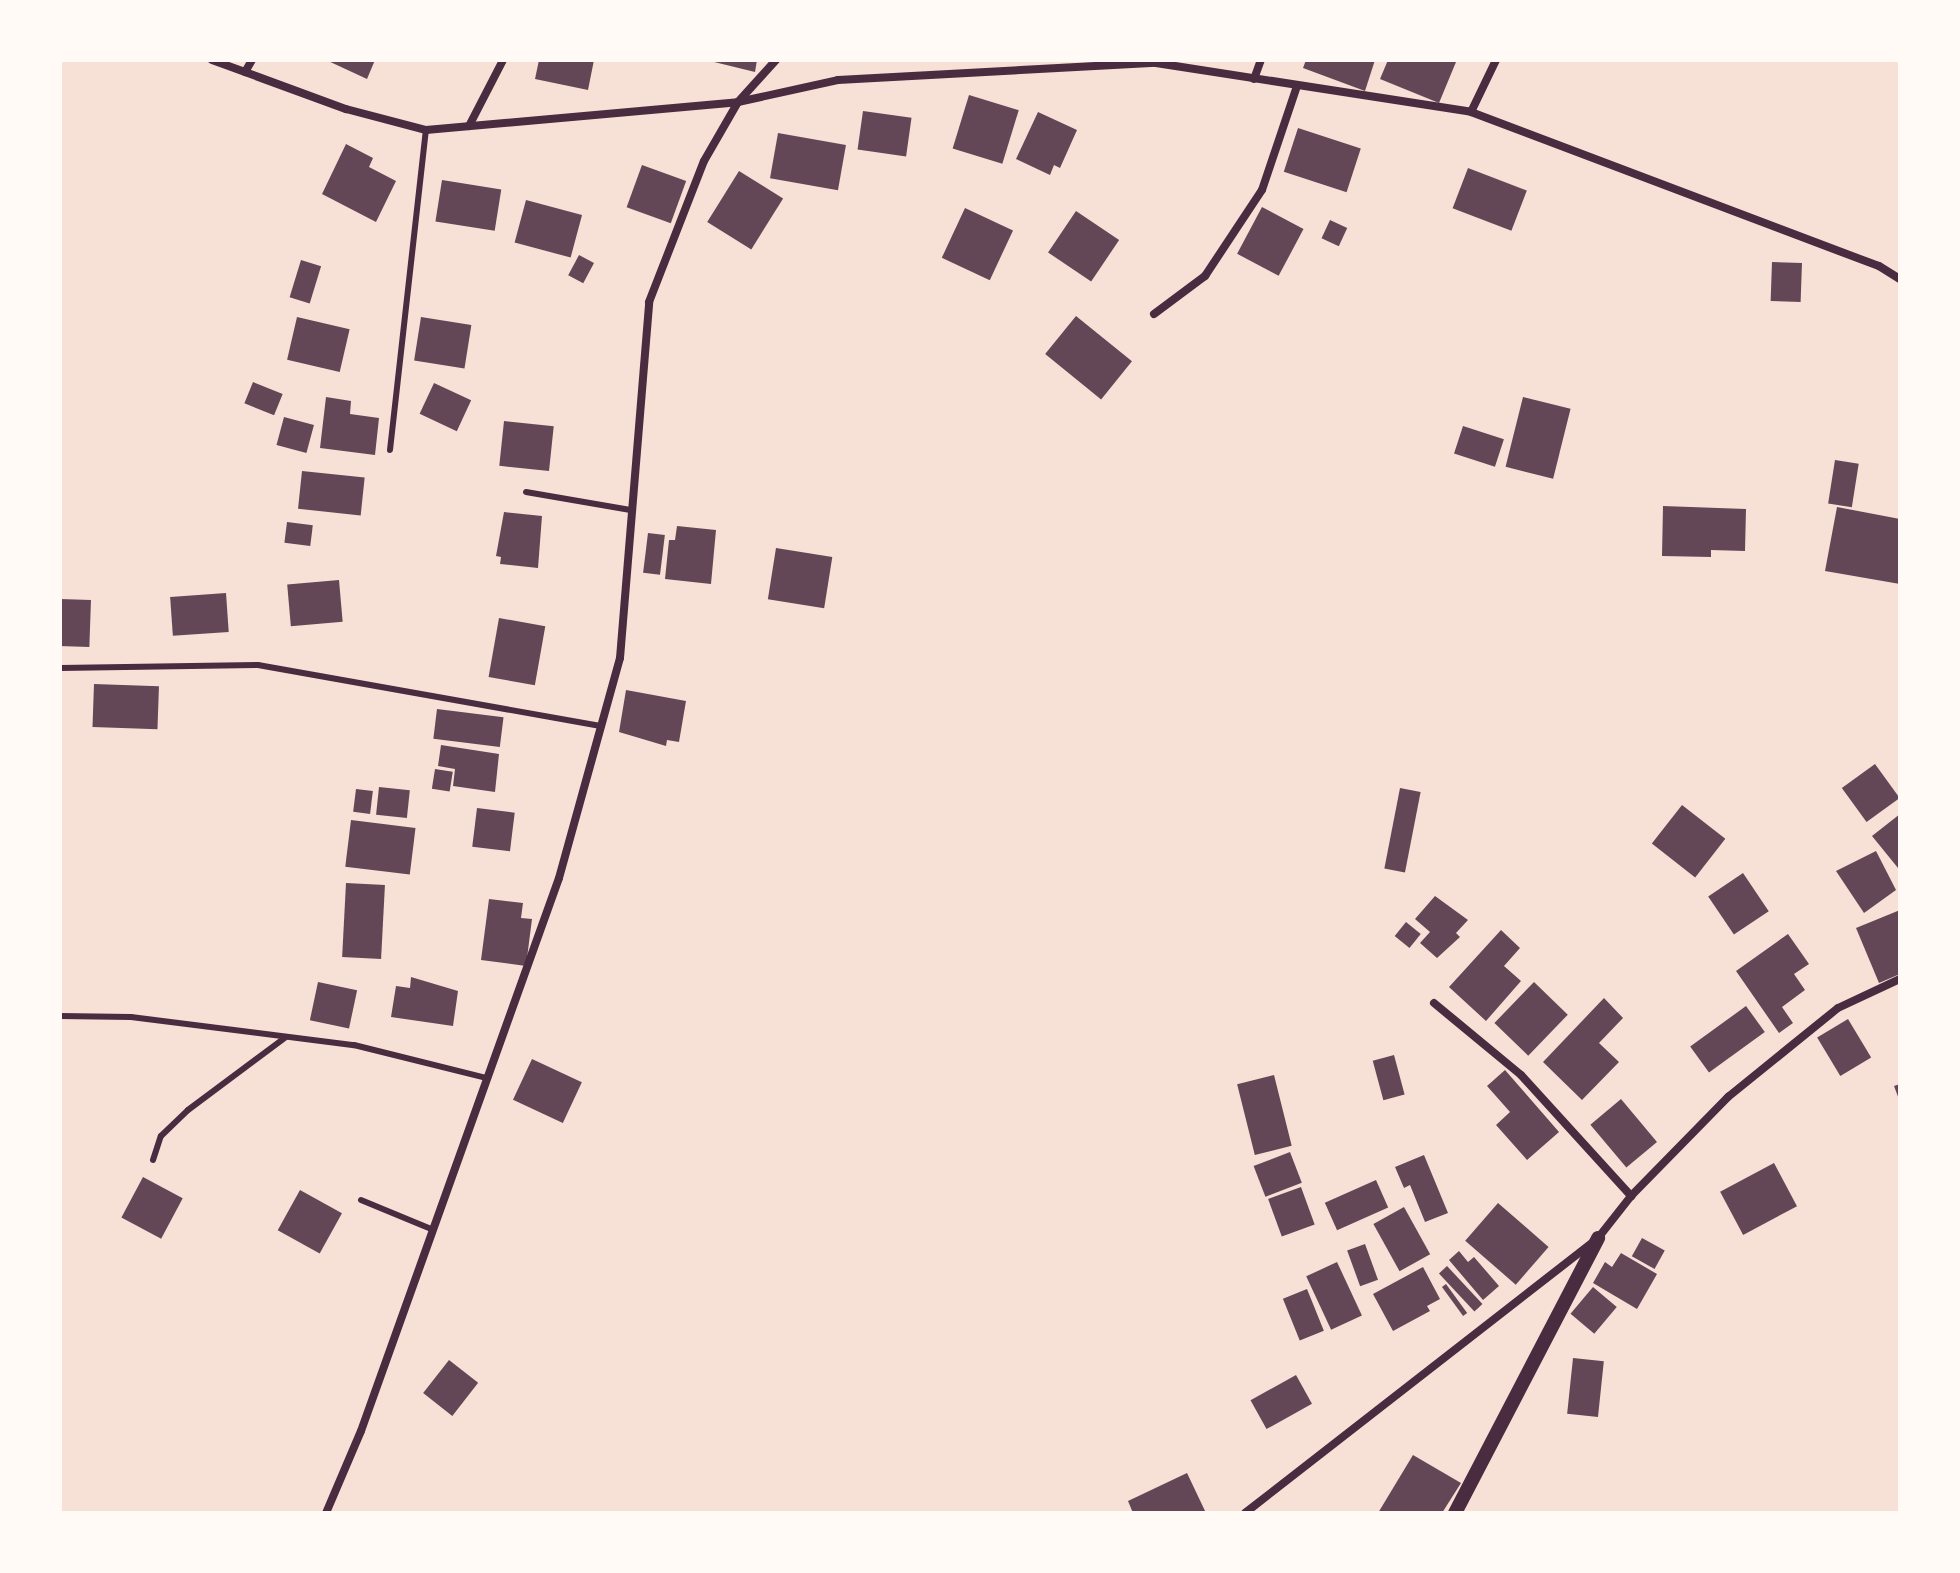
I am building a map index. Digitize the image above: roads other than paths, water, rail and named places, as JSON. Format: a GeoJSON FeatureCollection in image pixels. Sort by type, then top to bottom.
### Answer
{"type":"FeatureCollection","features":[{"type":"Feature","properties":{"kind":"street"},"geometry":{"type":"LineString","coordinates":[[212,60],[346,109],[426,130],[738,102],[838,80],[1006,64],[1156,63],[1471,112],[1879,266],[1900,279]]}},
{"type":"Feature","properties":{"kind":"street"},"geometry":{"type":"LineString","coordinates":[[245,72],[252,60]]}},
{"type":"Feature","properties":{"kind":"street"},"geometry":{"type":"LineString","coordinates":[[469,126],[503,60]]}},
{"type":"Feature","properties":{"kind":"street"},"geometry":{"type":"LineString","coordinates":[[326,1513],[559,878],[620,658],[649,302],[704,161],[738,102],[776,60]]}},
{"type":"Feature","properties":{"kind":"street"},"geometry":{"type":"LineString","coordinates":[[1254,79],[1261,60]]}},
{"type":"Feature","properties":{"kind":"street"},"geometry":{"type":"LineString","coordinates":[[1471,112],[1496,60]]}},
{"type":"Feature","properties":{"kind":"street"},"geometry":{"type":"LineString","coordinates":[[1154,314],[1205,276],[1262,190],[1297,86]]}},
{"type":"Feature","properties":{"kind":"street"},"geometry":{"type":"LineString","coordinates":[[1455,1513],[1598,1238],[1631,1196],[1728,1097],[1838,1008],[1900,979]]}},
{"type":"Feature","properties":{"kind":"street"},"geometry":{"type":"LineString","coordinates":[[1434,1003],[1521,1075],[1631,1196]]}},
{"type":"Feature","properties":{"kind":"street"},"geometry":{"type":"LineString","coordinates":[[1245,1513],[1598,1238]]}},
{"type":"Feature","properties":{"kind":"lane"},"geometry":{"type":"LineString","coordinates":[[390,450],[426,130]]}},
{"type":"Feature","properties":{"kind":"lane"},"geometry":{"type":"LineString","coordinates":[[526,492],[630,510]]}},
{"type":"Feature","properties":{"kind":"lane"},"geometry":{"type":"LineString","coordinates":[[60,668],[258,665],[601,726]]}},
{"type":"Feature","properties":{"kind":"lane"},"geometry":{"type":"LineString","coordinates":[[60,1016],[131,1017],[354,1045],[486,1078]]}},
{"type":"Feature","properties":{"kind":"lane"},"geometry":{"type":"LineString","coordinates":[[153,1160],[161,1136],[188,1110],[286,1037]]}},
{"type":"Feature","properties":{"kind":"lane"},"geometry":{"type":"LineString","coordinates":[[361,1200],[431,1229]]}}]}
